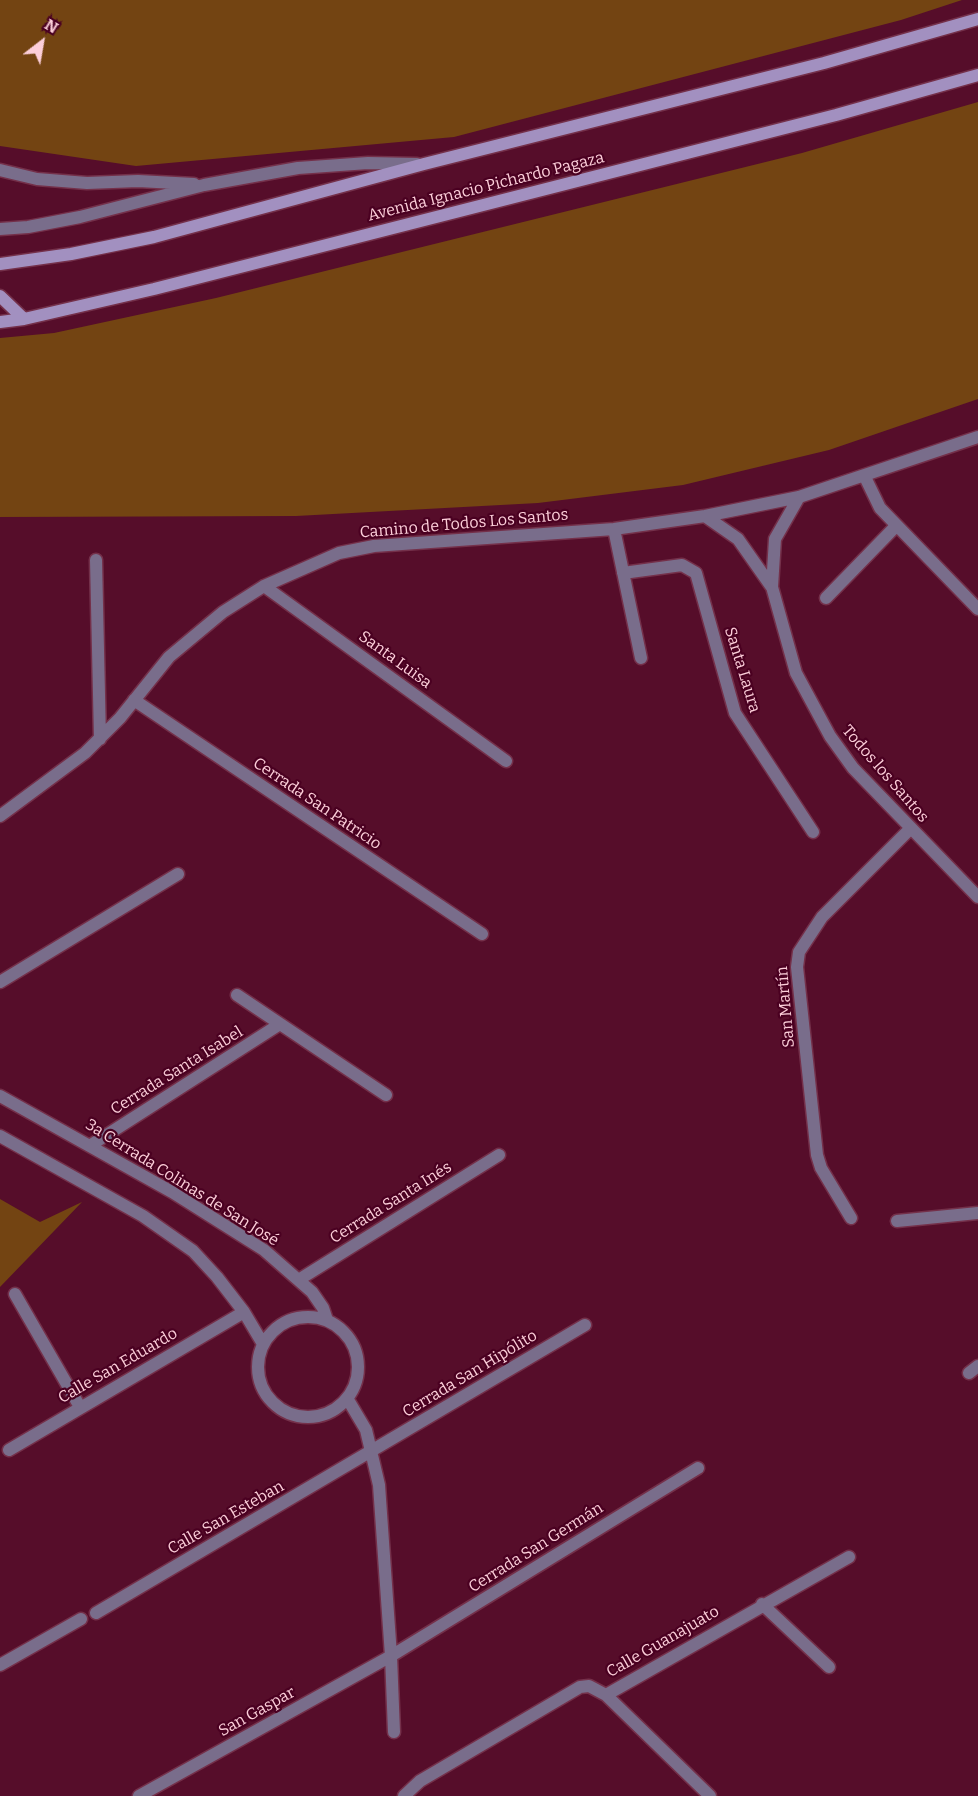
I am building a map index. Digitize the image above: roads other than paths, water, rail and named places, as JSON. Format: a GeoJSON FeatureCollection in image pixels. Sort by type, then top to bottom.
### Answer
{"type":"FeatureCollection","features":[{"type":"Feature","properties":{"kind":"main road"},"geometry":{"type":"LineString","coordinates":[[0,264],[71,254],[154,237],[424,164],[812,66],[978,19]]}},
{"type":"Feature","properties":{"kind":"main road","name":"Avenida Ignacio Pichardo Pagaza"},"geometry":{"type":"LineString","coordinates":[[0,322],[24,319],[813,121],[978,75]]}},
{"type":"Feature","properties":{"kind":"main road"},"geometry":{"type":"LineString","coordinates":[[0,296],[24,319]]}},
{"type":"Feature","properties":{"kind":"street"},"geometry":{"type":"LineString","coordinates":[[0,229],[28,227],[80,217],[204,185],[298,168],[368,163],[424,164]]}},
{"type":"Feature","properties":{"kind":"street"},"geometry":{"type":"LineString","coordinates":[[0,171],[37,179],[87,183],[138,181],[204,185]]}},
{"type":"Feature","properties":{"kind":"street","name":"Camino de Todos Los Santos"},"geometry":{"type":"LineString","coordinates":[[0,816],[85,753],[134,700],[151,677],[190,638],[223,612],[264,586],[339,553],[374,546],[614,529],[705,516],[800,497],[865,477],[978,437]]}},
{"type":"Feature","properties":{"kind":"street"},"geometry":{"type":"LineString","coordinates":[[865,477],[880,508],[978,609]]}},
{"type":"Feature","properties":{"kind":"street","name":"Todos los Santos"},"geometry":{"type":"LineString","coordinates":[[800,497],[775,539],[772,587],[787,646],[813,708],[854,768],[910,829],[978,897]]}},
{"type":"Feature","properties":{"kind":"street","name":"Todos los Santos"},"geometry":{"type":"LineString","coordinates":[[705,516],[738,539],[772,587]]}},
{"type":"Feature","properties":{"kind":"street"},"geometry":{"type":"LineString","coordinates":[[826,598],[896,526]]}},
{"type":"Feature","properties":{"kind":"street"},"geometry":{"type":"LineString","coordinates":[[614,529],[640,658]]}},
{"type":"Feature","properties":{"kind":"street"},"geometry":{"type":"LineString","coordinates":[[96,560],[100,738]]}},
{"type":"Feature","properties":{"kind":"street","name":"Santa Laura"},"geometry":{"type":"LineString","coordinates":[[623,573],[682,565],[696,573],[735,713],[813,832]]}},
{"type":"Feature","properties":{"kind":"street","name":"Santa Luisa"},"geometry":{"type":"LineString","coordinates":[[264,586],[506,761]]}},
{"type":"Feature","properties":{"kind":"street","name":"Cerrada San Patricio"},"geometry":{"type":"LineString","coordinates":[[134,700],[482,934]]}},
{"type":"Feature","properties":{"kind":"street","name":"San Martín"},"geometry":{"type":"LineString","coordinates":[[851,1218],[821,1168],[818,1155],[798,960],[808,934],[822,916],[910,829]]}},
{"type":"Feature","properties":{"kind":"street"},"geometry":{"type":"LineString","coordinates":[[0,982],[178,874]]}},
{"type":"Feature","properties":{"kind":"street","name":"Cerrada Santa Isabel"},"geometry":{"type":"LineString","coordinates":[[237,995],[386,1095]]}},
{"type":"Feature","properties":{"kind":"street","name":"Cerrada Santa Isabel"},"geometry":{"type":"LineString","coordinates":[[91,1145],[280,1024]]}},
{"type":"Feature","properties":{"kind":"street","name":"3a Cerrada Colinas de San José"},"geometry":{"type":"LineString","coordinates":[[0,1096],[91,1145],[255,1245],[300,1279],[323,1308],[327,1320]]}},
{"type":"Feature","properties":{"kind":"street"},"geometry":{"type":"LineString","coordinates":[[0,1136],[143,1216],[193,1251],[244,1312],[263,1344]]}},
{"type":"Feature","properties":{"kind":"street","name":"Cerrada Santa Inés"},"geometry":{"type":"LineString","coordinates":[[300,1279],[499,1155]]}},
{"type":"Feature","properties":{"kind":"street"},"geometry":{"type":"LineString","coordinates":[[897,1221],[978,1213]]}},
{"type":"Feature","properties":{"kind":"street"},"geometry":{"type":"LineString","coordinates":[[15,1294],[80,1407]]}},
{"type":"Feature","properties":{"kind":"street","name":"Calle San Eduardo"},"geometry":{"type":"LineString","coordinates":[[9,1450],[244,1312]]}},
{"type":"Feature","properties":{"kind":"street"},"geometry":{"type":"LineString","coordinates":[[308,1317],[327,1320],[338,1327],[354,1348],[358,1374],[347,1398],[335,1409],[320,1415],[304,1416],[281,1408],[264,1391],[259,1376],[258,1360],[263,1344],[274,1329],[290,1320],[308,1317]]}},
{"type":"Feature","properties":{"kind":"street","name":"Cerrada San Hipólito"},"geometry":{"type":"LineString","coordinates":[[372,1452],[585,1325]]}},
{"type":"Feature","properties":{"kind":"street"},"geometry":{"type":"LineString","coordinates":[[347,1398],[363,1422],[372,1452],[384,1534],[394,1732]]}},
{"type":"Feature","properties":{"kind":"street","name":"Calle San Esteban"},"geometry":{"type":"LineString","coordinates":[[96,1612],[372,1452]]}},
{"type":"Feature","properties":{"kind":"street","name":"Cerrada San Germán"},"geometry":{"type":"LineString","coordinates":[[391,1656],[698,1468]]}},
{"type":"Feature","properties":{"kind":"street","name":"Calle Guanajuato"},"geometry":{"type":"LineString","coordinates":[[404,1796],[420,1780],[580,1687],[589,1686],[606,1695],[762,1604],[849,1557]]}},
{"type":"Feature","properties":{"kind":"street"},"geometry":{"type":"LineString","coordinates":[[762,1604],[829,1667]]}},
{"type":"Feature","properties":{"kind":"street"},"geometry":{"type":"LineString","coordinates":[[0,1665],[81,1618]]}},
{"type":"Feature","properties":{"kind":"street","name":"San Gaspar"},"geometry":{"type":"LineString","coordinates":[[139,1796],[391,1656]]}},
{"type":"Feature","properties":{"kind":"street"},"geometry":{"type":"LineString","coordinates":[[606,1695],[710,1796]]}}]}
